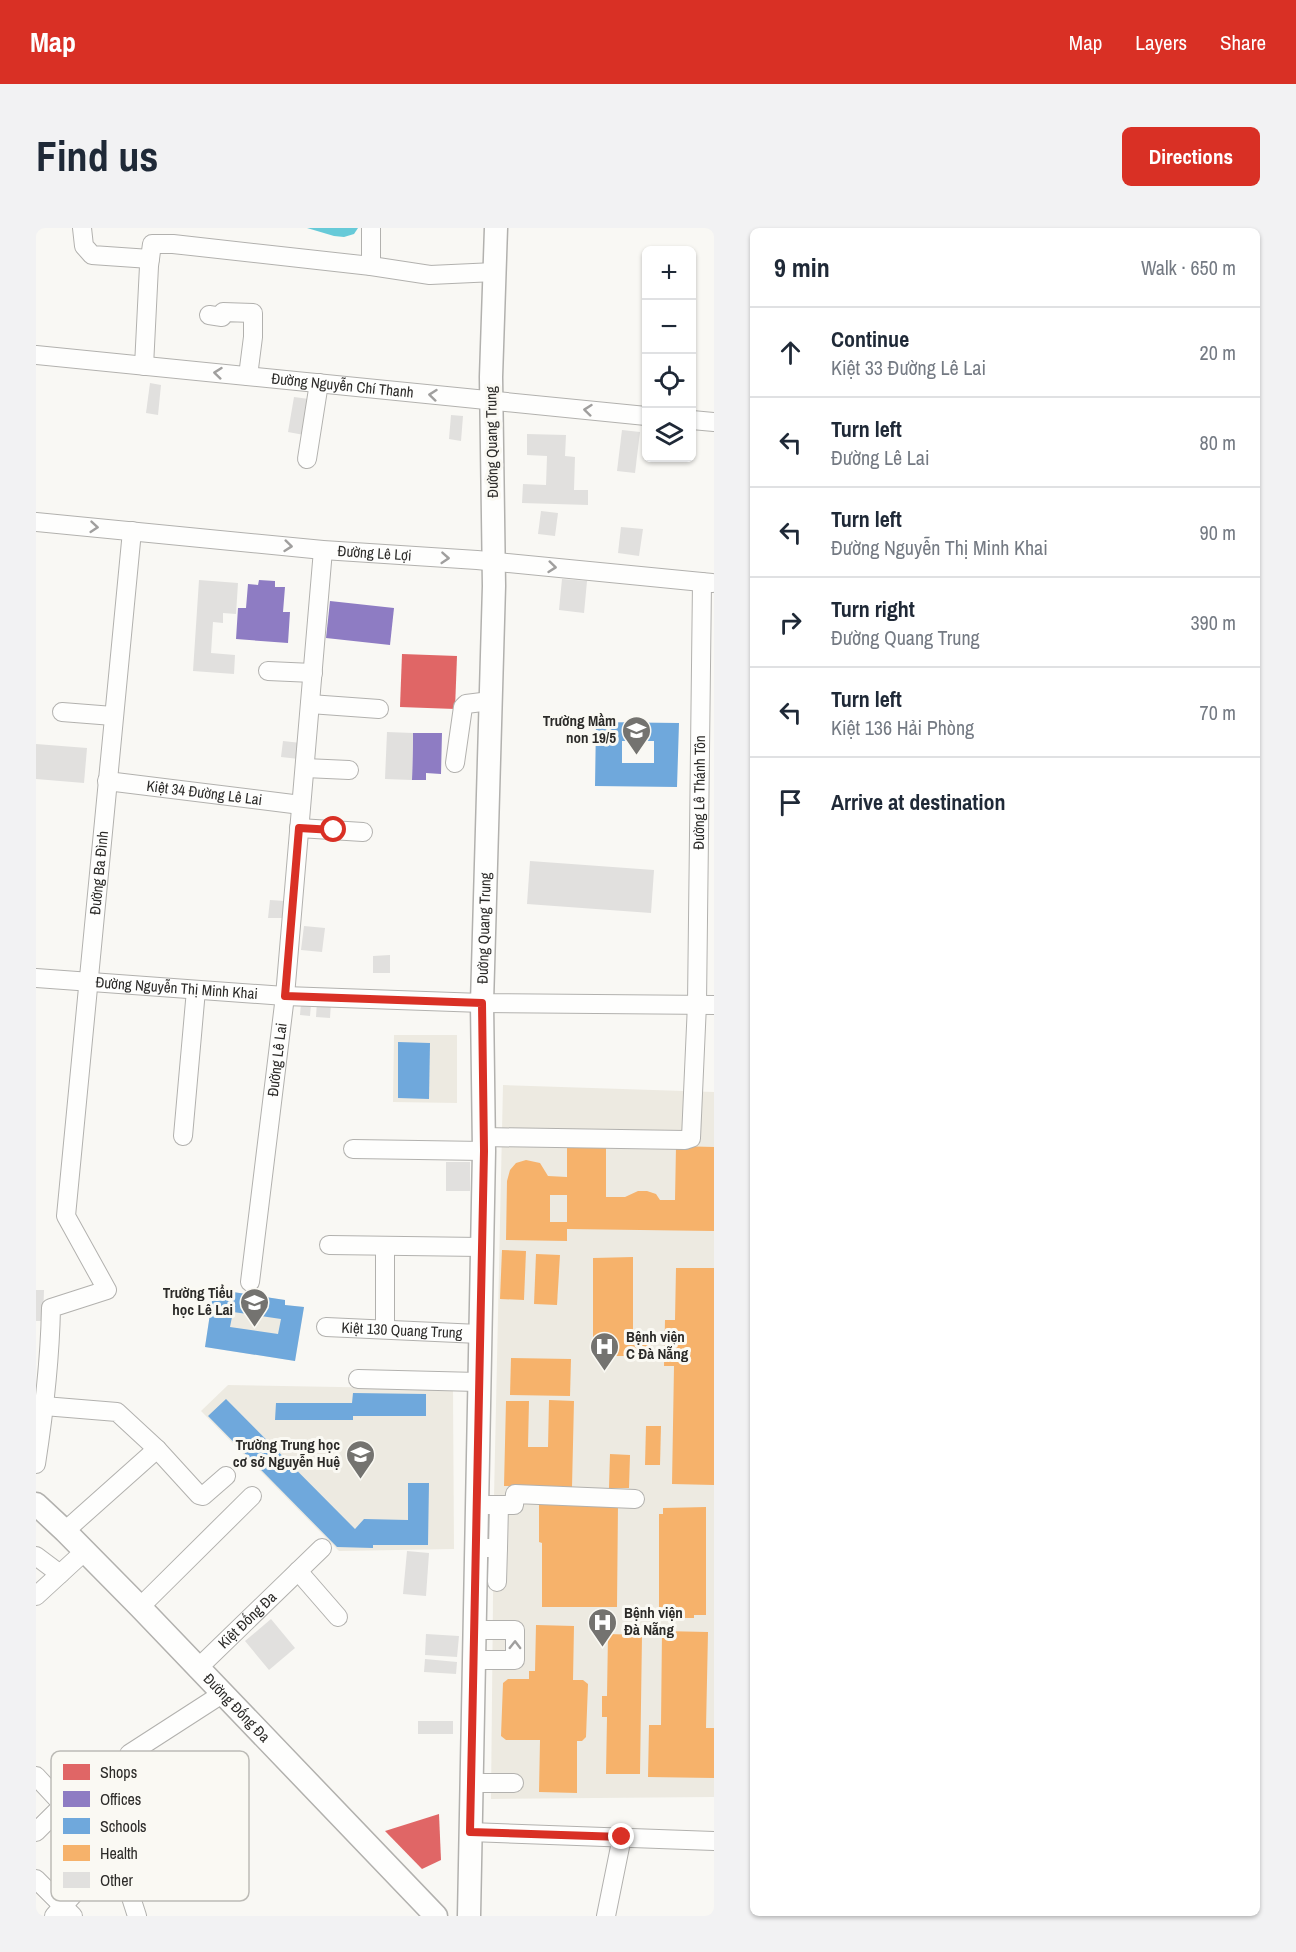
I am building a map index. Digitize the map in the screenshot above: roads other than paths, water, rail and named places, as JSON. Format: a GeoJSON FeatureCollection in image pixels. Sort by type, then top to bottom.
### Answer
{"type":"FeatureCollection","features":[{"type":"Feature","properties":{"kind":"main road","name":"Đường Quang Trung"},"geometry":{"type":"LineString","coordinates":[[469,1916],[483,1144],[482,1003],[494,562],[492,401],[496,228]]}},
{"type":"Feature","properties":{"kind":"main road","name":"Đường Đống Đa"},"geometry":{"type":"LineString","coordinates":[[36,1504],[140,1607],[430,1910]]}},
{"type":"Feature","properties":{"kind":"main road"},"geometry":{"type":"LineString","coordinates":[[430,1910],[452,1907],[466,1895],[469,1887]]}},
{"type":"Feature","properties":{"kind":"street"},"geometry":{"type":"LineString","coordinates":[[82,228],[84,246],[92,255],[150,259]]}},
{"type":"Feature","properties":{"kind":"street"},"geometry":{"type":"LineString","coordinates":[[371,228],[371,266]]}},
{"type":"Feature","properties":{"kind":"street"},"geometry":{"type":"LineString","coordinates":[[144,366],[152,244],[301,257],[430,275],[495,272]]}},
{"type":"Feature","properties":{"kind":"street"},"geometry":{"type":"LineString","coordinates":[[209,315],[222,317],[223,312],[253,313],[253,337],[248,376]]}},
{"type":"Feature","properties":{"kind":"street","name":"Đường Nguyễn Chí Thanh"},"geometry":{"type":"LineString","coordinates":[[36,355],[642,416]]}},
{"type":"Feature","properties":{"kind":"street"},"geometry":{"type":"LineString","coordinates":[[307,459],[319,383]]}},
{"type":"Feature","properties":{"kind":"street"},"geometry":{"type":"LineString","coordinates":[[696,420],[714,422]]}},
{"type":"Feature","properties":{"kind":"street","name":"Đường Lê Lợi"},"geometry":{"type":"LineString","coordinates":[[36,522],[323,550],[494,562],[708,582]]}},
{"type":"Feature","properties":{"kind":"street","name":"Đường Ba Đình"},"geometry":{"type":"LineString","coordinates":[[44,1406],[51,1340],[51,1308],[107,1290],[66,1216],[132,531]]}},
{"type":"Feature","properties":{"kind":"street","name":"Đường Lê Lai"},"geometry":{"type":"LineString","coordinates":[[250,1282],[285,996],[323,550]]}},
{"type":"Feature","properties":{"kind":"street","name":"Đường Lê Thánh Tôn"},"geometry":{"type":"LineString","coordinates":[[483,1144],[685,1140],[691,1138],[705,1004],[708,582]]}},
{"type":"Feature","properties":{"kind":"street"},"geometry":{"type":"LineString","coordinates":[[268,670],[313,673]]}},
{"type":"Feature","properties":{"kind":"street"},"geometry":{"type":"LineString","coordinates":[[455,763],[464,707],[466,704],[490,701]]}},
{"type":"Feature","properties":{"kind":"street"},"geometry":{"type":"LineString","coordinates":[[310,704],[379,709]]}},
{"type":"Feature","properties":{"kind":"street"},"geometry":{"type":"LineString","coordinates":[[62,712],[113,716]]}},
{"type":"Feature","properties":{"kind":"street"},"geometry":{"type":"LineString","coordinates":[[304,768],[349,770]]}},
{"type":"Feature","properties":{"kind":"street","name":"Kiệt 34 Đường Lê Lai"},"geometry":{"type":"LineString","coordinates":[[107,781],[301,805]]}},
{"type":"Feature","properties":{"kind":"street"},"geometry":{"type":"LineString","coordinates":[[299,828],[363,832]]}},
{"type":"Feature","properties":{"kind":"street","name":"Đường Nguyễn Thị Minh Khai"},"geometry":{"type":"LineString","coordinates":[[36,978],[285,996],[482,1003],[705,1004]]}},
{"type":"Feature","properties":{"kind":"street"},"geometry":{"type":"LineString","coordinates":[[183,1136],[196,990]]}},
{"type":"Feature","properties":{"kind":"street"},"geometry":{"type":"LineString","coordinates":[[353,1149],[483,1144]]}},
{"type":"Feature","properties":{"kind":"street"},"geometry":{"type":"LineString","coordinates":[[329,1245],[481,1246]]}},
{"type":"Feature","properties":{"kind":"street"},"geometry":{"type":"LineString","coordinates":[[385,1246],[385,1329]]}},
{"type":"Feature","properties":{"kind":"street","name":"Kiệt 130 Quang Trung"},"geometry":{"type":"LineString","coordinates":[[326,1327],[479,1334]]}},
{"type":"Feature","properties":{"kind":"street"},"geometry":{"type":"LineString","coordinates":[[358,1380],[478,1382]]}},
{"type":"Feature","properties":{"kind":"street"},"geometry":{"type":"LineString","coordinates":[[36,1464],[44,1406],[117,1412],[157,1449],[199,1495],[203,1496],[226,1476]]}},
{"type":"Feature","properties":{"kind":"street"},"geometry":{"type":"LineString","coordinates":[[65,1531],[157,1449]]}},
{"type":"Feature","properties":{"kind":"street"},"geometry":{"type":"LineString","coordinates":[[476,1505],[514,1505],[515,1494],[635,1499]]}},
{"type":"Feature","properties":{"kind":"street"},"geometry":{"type":"LineString","coordinates":[[140,1607],[252,1496]]}},
{"type":"Feature","properties":{"kind":"street"},"geometry":{"type":"LineString","coordinates":[[497,1582],[499,1505]]}},
{"type":"Feature","properties":{"kind":"street","name":"Kiệt Đống Đa"},"geometry":{"type":"LineString","coordinates":[[197,1669],[322,1548]]}},
{"type":"Feature","properties":{"kind":"street"},"geometry":{"type":"LineString","coordinates":[[475,1548],[498,1548]]}},
{"type":"Feature","properties":{"kind":"street"},"geometry":{"type":"LineString","coordinates":[[36,1596],[85,1551]]}},
{"type":"Feature","properties":{"kind":"street"},"geometry":{"type":"LineString","coordinates":[[36,1556],[60,1574]]}},
{"type":"Feature","properties":{"kind":"street"},"geometry":{"type":"LineString","coordinates":[[298,1571],[338,1617]]}},
{"type":"Feature","properties":{"kind":"street"},"geometry":{"type":"LineString","coordinates":[[473,1660],[515,1660],[515,1630],[474,1630]]}},
{"type":"Feature","properties":{"kind":"street"},"geometry":{"type":"LineString","coordinates":[[134,1751],[222,1694]]}},
{"type":"Feature","properties":{"kind":"street"},"geometry":{"type":"LineString","coordinates":[[36,1776],[51,1792]]}},
{"type":"Feature","properties":{"kind":"street"},"geometry":{"type":"LineString","coordinates":[[471,1783],[514,1783]]}},
{"type":"Feature","properties":{"kind":"street"},"geometry":{"type":"LineString","coordinates":[[36,1832],[51,1817]]}},
{"type":"Feature","properties":{"kind":"street"},"geometry":{"type":"LineString","coordinates":[[470,1832],[714,1841]]}},
{"type":"Feature","properties":{"kind":"street"},"geometry":{"type":"LineString","coordinates":[[606,1916],[622,1837]]}},
{"type":"Feature","properties":{"kind":"street"},"geometry":{"type":"LineString","coordinates":[[36,1879],[51,1898]]}},
{"type":"Feature","properties":{"kind":"street"},"geometry":{"type":"LineString","coordinates":[[53,1901],[63,1913],[72,1901]]}},
{"type":"Feature","properties":{"kind":"street"},"geometry":{"type":"LineString","coordinates":[[132,1901],[137,1916]]}},
{"type":"Feature","properties":{"kind":"water"},"geometry":{"type":"Polygon","coordinates":[[[307,228],[358,228],[354,234],[344,237],[307,228]]]}},
{"type":"Feature","properties":{"kind":"place","name":"Trường Mầm non 19/5"},"geometry":{"type":"Point","coordinates":[637,756]}},
{"type":"Feature","properties":{"kind":"place","name":"Trường Tiểu học Lê Lai"},"geometry":{"type":"Point","coordinates":[254,1328]}},
{"type":"Feature","properties":{"kind":"place","name":"Bệnh viện C Đà Nẵng"},"geometry":{"type":"Point","coordinates":[605,1372]}},
{"type":"Feature","properties":{"kind":"place","name":"Trường Trung học cơ sở Nguyễn Huệ"},"geometry":{"type":"Point","coordinates":[361,1480]}},
{"type":"Feature","properties":{"kind":"place","name":"Bệnh viện Đà Nẵng"},"geometry":{"type":"Point","coordinates":[603,1648]}}]}
